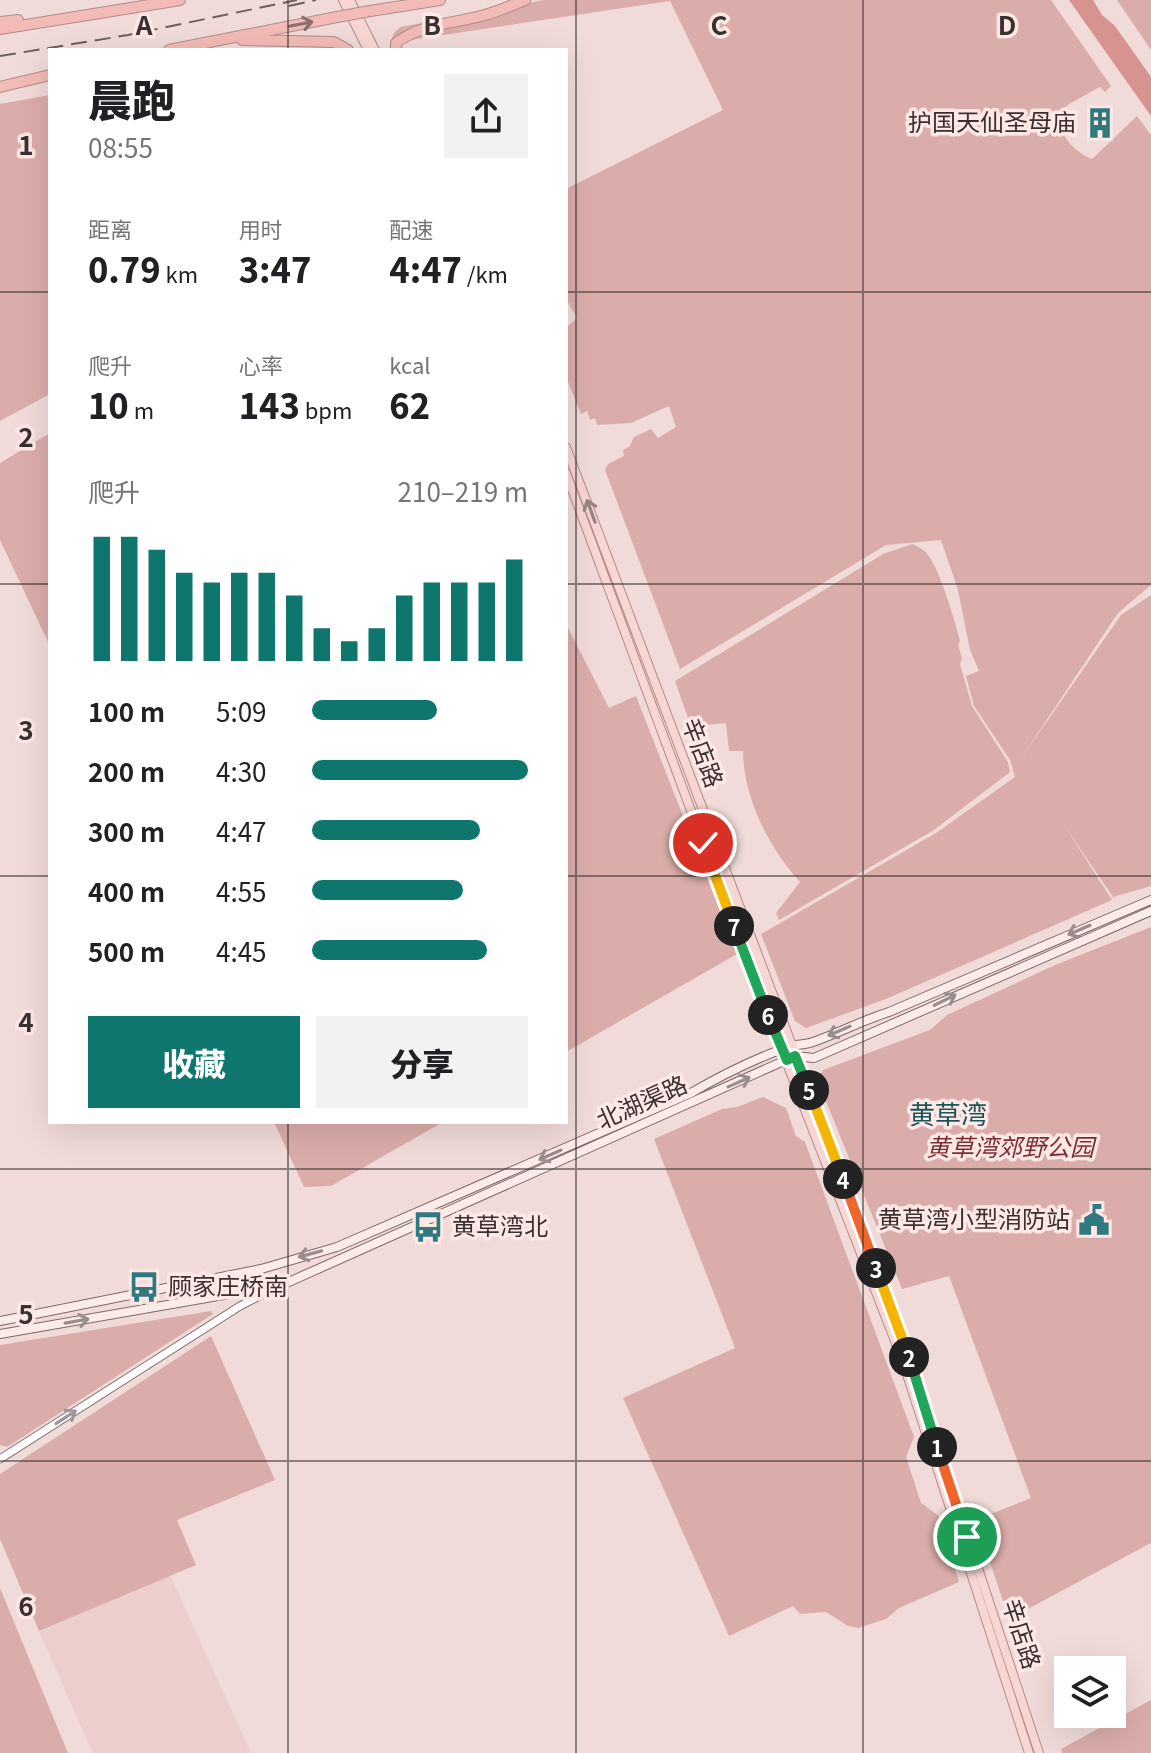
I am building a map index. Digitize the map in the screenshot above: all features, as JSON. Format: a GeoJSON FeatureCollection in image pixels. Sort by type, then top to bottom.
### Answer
{"type":"FeatureCollection","features":[{"type":"Feature","properties":{"kind":"highway"},"geometry":{"type":"LineString","coordinates":[[0,29],[180,0]]}},
{"type":"Feature","properties":{"kind":"highway"},"geometry":{"type":"LineString","coordinates":[[179,48],[440,0]]}},
{"type":"Feature","properties":{"kind":"highway"},"geometry":{"type":"LineString","coordinates":[[396,48],[396,43],[408,34],[430,26],[488,14],[525,0]]}},
{"type":"Feature","properties":{"kind":"highway"},"geometry":{"type":"LineString","coordinates":[[0,22],[76,16]]}},
{"type":"Feature","properties":{"kind":"highway"},"geometry":{"type":"LineString","coordinates":[[224,39],[334,42],[344,48]]}},
{"type":"Feature","properties":{"kind":"highway"},"geometry":{"type":"LineString","coordinates":[[0,80],[48,74]]}},
{"type":"Feature","properties":{"kind":"highway"},"geometry":{"type":"LineString","coordinates":[[0,87],[48,75]]}},
{"type":"Feature","properties":{"kind":"main road"},"geometry":{"type":"LineString","coordinates":[[343,0],[367,48]]}},
{"type":"Feature","properties":{"kind":"main road"},"geometry":{"type":"LineString","coordinates":[[350,0],[374,48]]}},
{"type":"Feature","properties":{"kind":"main road","name":"辛店路"},"geometry":{"type":"LineString","coordinates":[[568,453],[596,540],[782,1050],[791,1058],[898,1326],[1039,1753]]}},
{"type":"Feature","properties":{"kind":"main road","name":"辛店路"},"geometry":{"type":"LineString","coordinates":[[568,477],[596,540],[793,1045],[791,1058],[902,1359],[1029,1753]]}},
{"type":"Feature","properties":{"kind":"main road","name":"北湖渠路"},"geometry":{"type":"LineString","coordinates":[[0,1321],[246,1272],[337,1247],[691,1093],[724,1074],[793,1045],[809,1044],[889,1012],[1151,900]]}},
{"type":"Feature","properties":{"kind":"main road","name":"北湖渠路"},"geometry":{"type":"LineString","coordinates":[[0,1334],[282,1285],[791,1058],[814,1058],[1151,911]]}},
{"type":"Feature","properties":{"kind":"street"},"geometry":{"type":"LineString","coordinates":[[0,1459],[240,1306],[282,1285]]}},
{"type":"Feature","properties":{"kind":"shaded area"},"geometry":{"type":"Polygon","coordinates":[[[1069,0],[1093,0],[1102,15],[1115,26],[1151,77],[1151,116],[1069,0]]]}},
{"type":"Feature","properties":{"kind":"shaded area"},"geometry":{"type":"Polygon","coordinates":[[[170,1575],[251,1753],[93,1753],[39,1631],[170,1575]]]}},
{"type":"Feature","properties":{"kind":"green space"},"geometry":{"type":"Polygon","coordinates":[[[544,0],[1051,0],[1111,86],[1105,92],[1100,87],[1069,104],[1058,114],[1068,141],[1092,159],[1137,116],[1151,135],[1151,585],[1118,613],[1020,760],[1121,615],[1151,595],[1151,886],[1113,897],[1066,828],[1112,900],[886,999],[806,1028],[795,1021],[761,934],[936,833],[1015,777],[1010,760],[974,706],[966,676],[979,671],[970,650],[958,590],[941,540],[886,545],[680,669],[605,470],[608,464],[624,456],[623,450],[629,447],[634,437],[651,429],[658,438],[676,427],[669,406],[631,423],[597,425],[595,418],[590,420],[587,411],[581,414],[568,382],[568,326],[577,318],[568,302],[568,188],[723,110],[670,1],[390,43],[400,27],[544,0]]]}},
{"type":"Feature","properties":{"kind":"green space"},"geometry":{"type":"Polygon","coordinates":[[[1117,0],[1151,0],[1151,50],[1117,0]]]}},
{"type":"Feature","properties":{"kind":"green space"},"geometry":{"type":"Polygon","coordinates":[[[48,95],[48,395],[0,421],[0,104],[48,95]]]}},
{"type":"Feature","properties":{"kind":"green space"},"geometry":{"type":"Polygon","coordinates":[[[48,434],[48,642],[0,540],[0,463],[48,434]]]}},
{"type":"Feature","properties":{"kind":"green space"},"geometry":{"type":"Polygon","coordinates":[[[912,544],[921,548],[933,562],[960,641],[960,664],[972,706],[1008,762],[1010,772],[934,830],[779,920],[776,913],[800,882],[778,854],[760,821],[748,786],[743,751],[729,751],[726,723],[704,725],[704,734],[694,735],[675,681],[883,554],[912,544]]]}},
{"type":"Feature","properties":{"kind":"green space"},"geometry":{"type":"Polygon","coordinates":[[[568,628],[609,708],[636,696],[737,954],[568,1051],[568,628]]]}},
{"type":"Feature","properties":{"kind":"green space","name":"黄草湾郊野公园"},"geometry":{"type":"Polygon","coordinates":[[[1151,927],[1151,1543],[1009,1619],[976,1520],[1031,1498],[949,1276],[902,1289],[817,1079],[823,1070],[930,1030],[947,1015],[1055,965],[1151,927]]]}},
{"type":"Feature","properties":{"kind":"green space"},"geometry":{"type":"Polygon","coordinates":[[[763,1097],[786,1108],[796,1136],[805,1142],[914,1437],[906,1457],[921,1503],[939,1516],[959,1582],[899,1608],[886,1619],[858,1628],[848,1626],[826,1612],[800,1614],[793,1606],[729,1636],[623,1398],[735,1348],[654,1139],[722,1109],[763,1097]]]}},
{"type":"Feature","properties":{"kind":"green space"},"geometry":{"type":"Polygon","coordinates":[[[275,1124],[440,1124],[331,1186],[304,1187],[275,1124]]]}},
{"type":"Feature","properties":{"kind":"green space"},"geometry":{"type":"Polygon","coordinates":[[[211,1311],[213,1314],[7,1447],[0,1445],[0,1345],[211,1311]]]}},
{"type":"Feature","properties":{"kind":"green space"},"geometry":{"type":"Polygon","coordinates":[[[211,1336],[275,1480],[177,1520],[196,1565],[39,1631],[0,1539],[0,1474],[211,1336]]]}},
{"type":"Feature","properties":{"kind":"green space"},"geometry":{"type":"Polygon","coordinates":[[[0,1588],[68,1753],[0,1753],[0,1588]]]}},
{"type":"Feature","properties":{"kind":"green space"},"geometry":{"type":"Polygon","coordinates":[[[1151,1700],[1151,1753],[1062,1753],[1061,1749],[1100,1728],[1126,1728],[1126,1714],[1151,1700]]]}},
{"type":"Feature","properties":{"kind":"railway"},"geometry":{"type":"LineString","coordinates":[[49,48],[297,0]]}},
{"type":"Feature","properties":{"kind":"railway"},"geometry":{"type":"LineString","coordinates":[[289,6],[316,0]]}},
{"type":"Feature","properties":{"kind":"railway"},"geometry":{"type":"LineString","coordinates":[[0,56],[48,48]]}},
{"type":"Feature","properties":{"kind":"place","name":"护国天仙圣母庙"},"geometry":{"type":"Point","coordinates":[1100,123]}},
{"type":"Feature","properties":{"kind":"place","name":"黄草湾小型消防站"},"geometry":{"type":"Point","coordinates":[1094,1220]}},
{"type":"Feature","properties":{"kind":"place","name":"黄草湾北"},"geometry":{"type":"Point","coordinates":[428,1227]}},
{"type":"Feature","properties":{"kind":"place","name":"顾家庄桥南"},"geometry":{"type":"Point","coordinates":[144,1287]}},
{"type":"Feature","properties":{"kind":"district","name":"黄草湾"},"geometry":{"type":"Point","coordinates":[948,1115]}},
{"type":"Feature","properties":{"kind":"route"},"geometry":{"type":"LineString","coordinates":[[703,843],[782,1050],[787,1060],[795,1056],[881,1279],[967,1537]]}}]}
